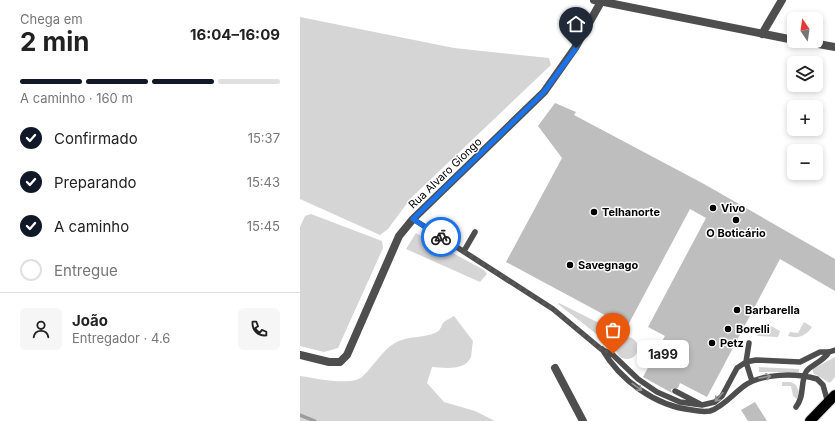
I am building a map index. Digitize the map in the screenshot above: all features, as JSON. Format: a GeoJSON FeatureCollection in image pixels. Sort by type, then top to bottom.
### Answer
{"type":"FeatureCollection","features":[{"type":"Feature","properties":{"kind":"main road"},"geometry":{"type":"LineString","coordinates":[[810,421],[831,399]]}},
{"type":"Feature","properties":{"kind":"street"},"geometry":{"type":"LineString","coordinates":[[599,0],[787,39]]}},
{"type":"Feature","properties":{"kind":"street","name":"Rua Alvaro Giongo"},"geometry":{"type":"LineString","coordinates":[[300,355],[329,362],[340,362],[347,355],[399,236],[413,219],[544,92],[576,48],[599,0]]}},
{"type":"Feature","properties":{"kind":"street"},"geometry":{"type":"LineString","coordinates":[[762,34],[782,0]]}},
{"type":"Feature","properties":{"kind":"street"},"geometry":{"type":"LineString","coordinates":[[823,45],[835,48]]}},
{"type":"Feature","properties":{"kind":"street"},"geometry":{"type":"LineString","coordinates":[[555,368],[583,421]]}},
{"type":"Feature","properties":{"kind":"lane"},"geometry":{"type":"LineString","coordinates":[[413,219],[553,309],[601,349],[613,354],[638,379],[657,392],[680,402],[702,405],[715,402],[722,396],[737,368],[746,362],[756,360],[800,362],[820,352],[832,351]]}},
{"type":"Feature","properties":{"kind":"lane"},"geometry":{"type":"LineString","coordinates":[[464,251],[475,232]]}},
{"type":"Feature","properties":{"kind":"lane"},"geometry":{"type":"LineString","coordinates":[[749,343],[746,362],[752,382]]}},
{"type":"Feature","properties":{"kind":"lane"},"geometry":{"type":"LineString","coordinates":[[601,349],[608,360],[633,384],[651,397],[687,410],[709,411],[719,406],[745,385],[771,376],[817,379],[823,385],[831,399]]}},
{"type":"Feature","properties":{"kind":"lane"},"geometry":{"type":"LineString","coordinates":[[796,407],[803,394],[806,370],[824,360],[832,351]]}},
{"type":"Feature","properties":{"kind":"lane"},"geometry":{"type":"LineString","coordinates":[[675,391],[702,405]]}},
{"type":"Feature","properties":{"kind":"shaded area"},"geometry":{"type":"Polygon","coordinates":[[[300,17],[454,48],[549,58],[551,65],[411,198],[388,229],[380,235],[300,199],[300,17]]]}},
{"type":"Feature","properties":{"kind":"shaded area"},"geometry":{"type":"Polygon","coordinates":[[[311,214],[382,241],[383,248],[338,348],[324,352],[300,346],[300,227],[305,216],[311,214]]]}},
{"type":"Feature","properties":{"kind":"shaded area"},"geometry":{"type":"Polygon","coordinates":[[[416,233],[484,270],[487,274],[480,282],[406,249],[416,233]]]}},
{"type":"Feature","properties":{"kind":"shaded area"},"geometry":{"type":"Polygon","coordinates":[[[559,303],[609,328],[609,333],[599,336],[558,304],[559,303]]]}},
{"type":"Feature","properties":{"kind":"shaded area"},"geometry":{"type":"Polygon","coordinates":[[[454,316],[473,341],[471,357],[464,365],[459,367],[432,367],[427,383],[444,402],[475,411],[495,421],[300,421],[300,376],[333,381],[351,381],[358,379],[367,372],[390,346],[405,339],[426,336],[437,332],[444,322],[454,316]]]}},
{"type":"Feature","properties":{"kind":"shaded area"},"geometry":{"type":"Polygon","coordinates":[[[804,322],[812,327],[807,333],[798,337],[788,336],[790,332],[798,333],[804,322]]]}},
{"type":"Feature","properties":{"kind":"shaded area"},"geometry":{"type":"Polygon","coordinates":[[[771,326],[780,331],[778,337],[757,336],[761,329],[769,330],[771,326]]]}},
{"type":"Feature","properties":{"kind":"shaded area"},"geometry":{"type":"Polygon","coordinates":[[[627,337],[635,340],[638,348],[635,356],[627,359],[619,356],[616,348],[619,340],[627,337]]]}},
{"type":"Feature","properties":{"kind":"shaded area"},"geometry":{"type":"Polygon","coordinates":[[[835,357],[835,377],[830,383],[813,373],[813,369],[835,357]]]}},
{"type":"Feature","properties":{"kind":"shaded area"},"geometry":{"type":"Polygon","coordinates":[[[759,367],[799,369],[799,372],[759,372],[759,367]]]}},
{"type":"Feature","properties":{"kind":"shaded area"},"geometry":{"type":"Polygon","coordinates":[[[782,382],[791,382],[796,385],[799,392],[797,399],[793,396],[791,386],[782,386],[782,382]]]}},
{"type":"Feature","properties":{"kind":"building"},"geometry":{"type":"Polygon","coordinates":[[[555,103],[576,112],[574,115],[704,184],[835,259],[835,291],[780,259],[707,397],[680,383],[678,388],[671,389],[672,393],[643,377],[665,336],[648,327],[706,218],[690,209],[627,327],[506,262],[562,158],[538,126],[555,103]]]}},
{"type":"Feature","properties":{"kind":"building"},"geometry":{"type":"Polygon","coordinates":[[[755,402],[767,421],[748,421],[741,410],[755,402]]]}},
{"type":"Feature","properties":{"kind":"waterway"},"geometry":{"type":"LineString","coordinates":[[300,415],[315,421]]}},
{"type":"Feature","properties":{"kind":"way so far"},"geometry":{"type":"LineString","coordinates":[[441,237],[508,278],[553,309],[601,349],[613,354]]}},
{"type":"Feature","properties":{"kind":"place","name":"Vivo"},"geometry":{"type":"Point","coordinates":[713,208]}},
{"type":"Feature","properties":{"kind":"place","name":"Telhanorte"},"geometry":{"type":"Point","coordinates":[594,212]}},
{"type":"Feature","properties":{"kind":"place","name":"O Boticário"},"geometry":{"type":"Point","coordinates":[736,220]}},
{"type":"Feature","properties":{"kind":"place","name":"Savegnago"},"geometry":{"type":"Point","coordinates":[570,265]}},
{"type":"Feature","properties":{"kind":"place","name":"Barbarella"},"geometry":{"type":"Point","coordinates":[737,310]}},
{"type":"Feature","properties":{"kind":"place","name":"Borelli"},"geometry":{"type":"Point","coordinates":[728,329]}},
{"type":"Feature","properties":{"kind":"place","name":"Petz"},"geometry":{"type":"Point","coordinates":[712,343]}},
{"type":"Feature","properties":{"kind":"place","name":"1a99"},"geometry":{"type":"Point","coordinates":[613,354]}},
{"type":"Feature","properties":{"kind":"route"},"geometry":{"type":"LineString","coordinates":[[441,237],[413,219],[544,92],[576,48]]}}]}
